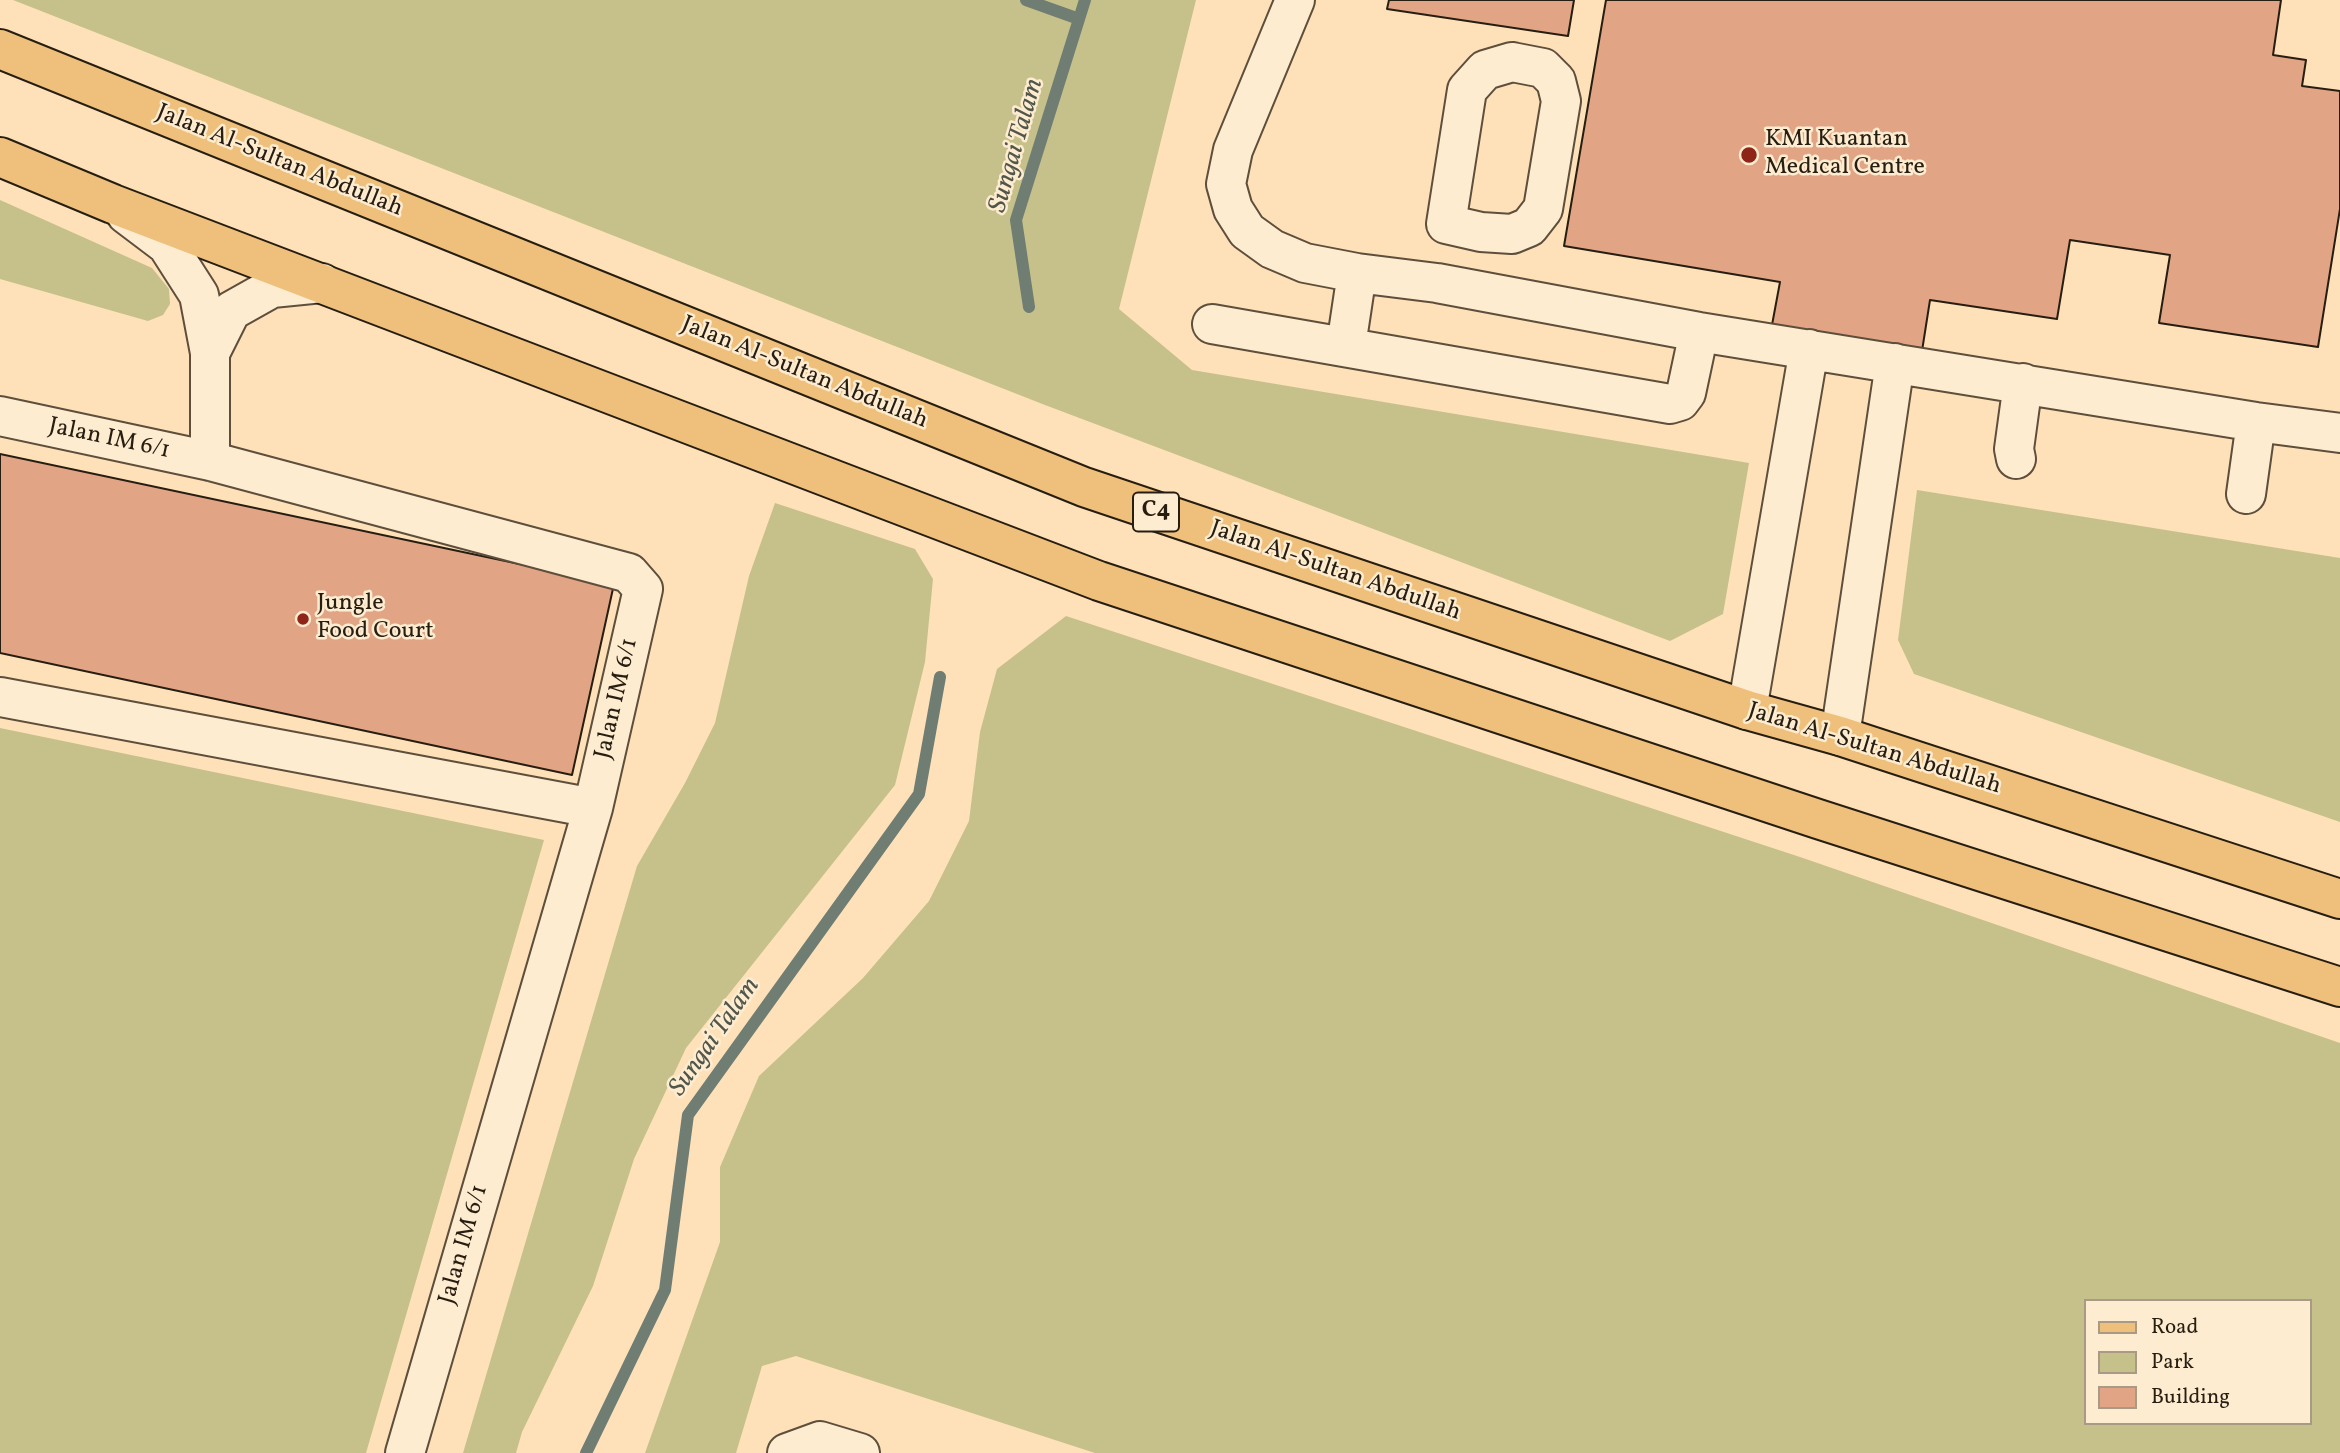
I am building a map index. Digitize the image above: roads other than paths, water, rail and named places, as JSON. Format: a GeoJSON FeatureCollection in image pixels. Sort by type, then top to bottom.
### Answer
{"type":"FeatureCollection","features":[{"type":"Feature","properties":{"kind":"main road","name":"Jalan Al-Sultan Abdullah"},"geometry":{"type":"LineString","coordinates":[[0,49],[1084,487],[1746,710],[1840,736],[2340,899]]}},
{"type":"Feature","properties":{"kind":"main road"},"geometry":{"type":"LineString","coordinates":[[0,157],[113,204],[1099,581],[1806,816],[2340,987]]}},
{"type":"Feature","properties":{"kind":"street"},"geometry":{"type":"LineString","coordinates":[[1295,0],[1233,150],[1226,184],[1233,209],[1247,231],[1272,250],[1306,263],[1357,273],[1437,283],[1699,332],[2256,422],[2340,433]]}},
{"type":"Feature","properties":{"kind":"street"},"geometry":{"type":"LineString","coordinates":[[113,204],[167,246],[199,295],[210,353],[210,461]]}},
{"type":"Feature","properties":{"kind":"street"},"geometry":{"type":"LineString","coordinates":[[1437,283],[1446,224]]}},
{"type":"Feature","properties":{"kind":"street"},"geometry":{"type":"LineString","coordinates":[[1346,346],[1357,273]]}},
{"type":"Feature","properties":{"kind":"street"},"geometry":{"type":"LineString","coordinates":[[210,353],[231,311],[272,288],[322,283]]}},
{"type":"Feature","properties":{"kind":"street"},"geometry":{"type":"LineString","coordinates":[[1212,324],[1670,404],[1680,401],[1686,393],[1699,332]]}},
{"type":"Feature","properties":{"kind":"street"},"geometry":{"type":"LineString","coordinates":[[1746,710],[1809,349]]}},
{"type":"Feature","properties":{"kind":"street"},"geometry":{"type":"LineString","coordinates":[[1840,736],[1895,363]]}},
{"type":"Feature","properties":{"kind":"street"},"geometry":{"type":"LineString","coordinates":[[2016,459],[2014,449],[2024,383]]}},
{"type":"Feature","properties":{"kind":"street","name":"Jalan IM 6/1"},"geometry":{"type":"LineString","coordinates":[[0,416],[210,461],[629,573],[643,589],[593,808],[405,1453]]}},
{"type":"Feature","properties":{"kind":"street"},"geometry":{"type":"LineString","coordinates":[[2246,494],[2256,422]]}},
{"type":"Feature","properties":{"kind":"street"},"geometry":{"type":"LineString","coordinates":[[0,697],[593,808]]}},
{"type":"Feature","properties":{"kind":"street"},"geometry":{"type":"LineString","coordinates":[[788,1453],[820,1441],[860,1453]]}},
{"type":"Feature","properties":{"kind":"waterway"},"geometry":{"type":"LineString","coordinates":[[1026,0],[1079,19]]}},
{"type":"Feature","properties":{"kind":"waterway","name":"Sungai Talam"},"geometry":{"type":"LineString","coordinates":[[1029,307],[1016,220],[1085,0]]}},
{"type":"Feature","properties":{"kind":"waterway","name":"Sungai Talam"},"geometry":{"type":"LineString","coordinates":[[586,1453],[665,1290],[688,1115],[919,794],[940,677]]}},
{"type":"Feature","properties":{"kind":"place","name":"KMI Kuantan Medical Centre"},"geometry":{"type":"Point","coordinates":[1749,155]}},
{"type":"Feature","properties":{"kind":"place","name":"Jungle Food Court"},"geometry":{"type":"Point","coordinates":[303,619]}}]}
